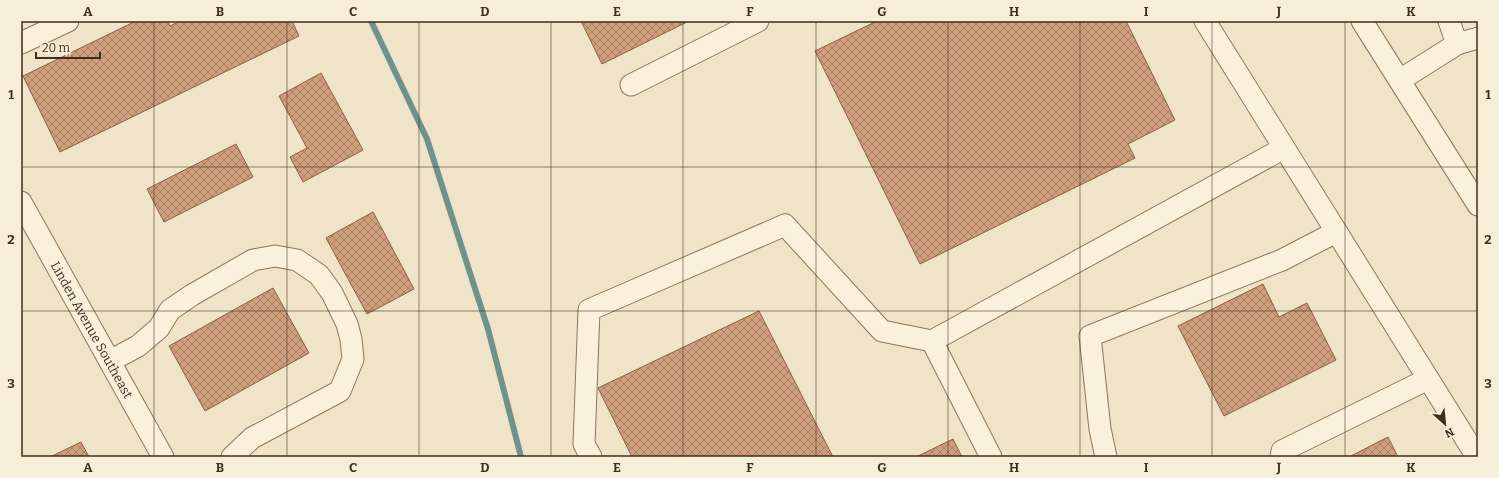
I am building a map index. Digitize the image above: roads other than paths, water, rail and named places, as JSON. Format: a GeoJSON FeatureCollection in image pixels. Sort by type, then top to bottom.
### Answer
{"type":"FeatureCollection","features":[{"type":"Feature","properties":{"kind":"street"},"geometry":{"type":"LineString","coordinates":[[21,43],[68,21]]}},
{"type":"Feature","properties":{"kind":"street"},"geometry":{"type":"LineString","coordinates":[[631,85],[758,21]]}},
{"type":"Feature","properties":{"kind":"street"},"geometry":{"type":"LineString","coordinates":[[1205,21],[1477,457]]}},
{"type":"Feature","properties":{"kind":"street"},"geometry":{"type":"LineString","coordinates":[[1222,21],[1229,60]]}},
{"type":"Feature","properties":{"kind":"street"},"geometry":{"type":"LineString","coordinates":[[1362,21],[1478,204]]}},
{"type":"Feature","properties":{"kind":"street"},"geometry":{"type":"LineString","coordinates":[[1449,21],[1457,44]]}},
{"type":"Feature","properties":{"kind":"street"},"geometry":{"type":"LineString","coordinates":[[1400,80],[1457,44],[1478,38]]}},
{"type":"Feature","properties":{"kind":"street"},"geometry":{"type":"LineString","coordinates":[[591,457],[584,444],[589,310],[785,225],[882,331],[932,341],[1284,148]]}},
{"type":"Feature","properties":{"kind":"street","name":"Linden Avenue Southeast"},"geometry":{"type":"LineString","coordinates":[[21,202],[163,457]]}},
{"type":"Feature","properties":{"kind":"street"},"geometry":{"type":"LineString","coordinates":[[1106,457],[1100,429],[1090,336],[1282,260],[1336,232]]}},
{"type":"Feature","properties":{"kind":"street"},"geometry":{"type":"LineString","coordinates":[[110,361],[138,346],[159,328],[170,310],[192,295],[254,260],[274,256],[297,260],[319,275],[332,293],[347,324],[351,339],[353,360],[340,391],[252,438],[232,457]]}},
{"type":"Feature","properties":{"kind":"street"},"geometry":{"type":"LineString","coordinates":[[932,341],[991,457]]}},
{"type":"Feature","properties":{"kind":"street"},"geometry":{"type":"LineString","coordinates":[[1281,457],[1282,451],[1428,379]]}},
{"type":"Feature","properties":{"kind":"street"},"geometry":{"type":"LineString","coordinates":[[1452,418],[1461,457]]}},
{"type":"Feature","properties":{"kind":"waterway"},"geometry":{"type":"LineString","coordinates":[[371,21],[427,139],[488,329],[521,457]]}}]}
